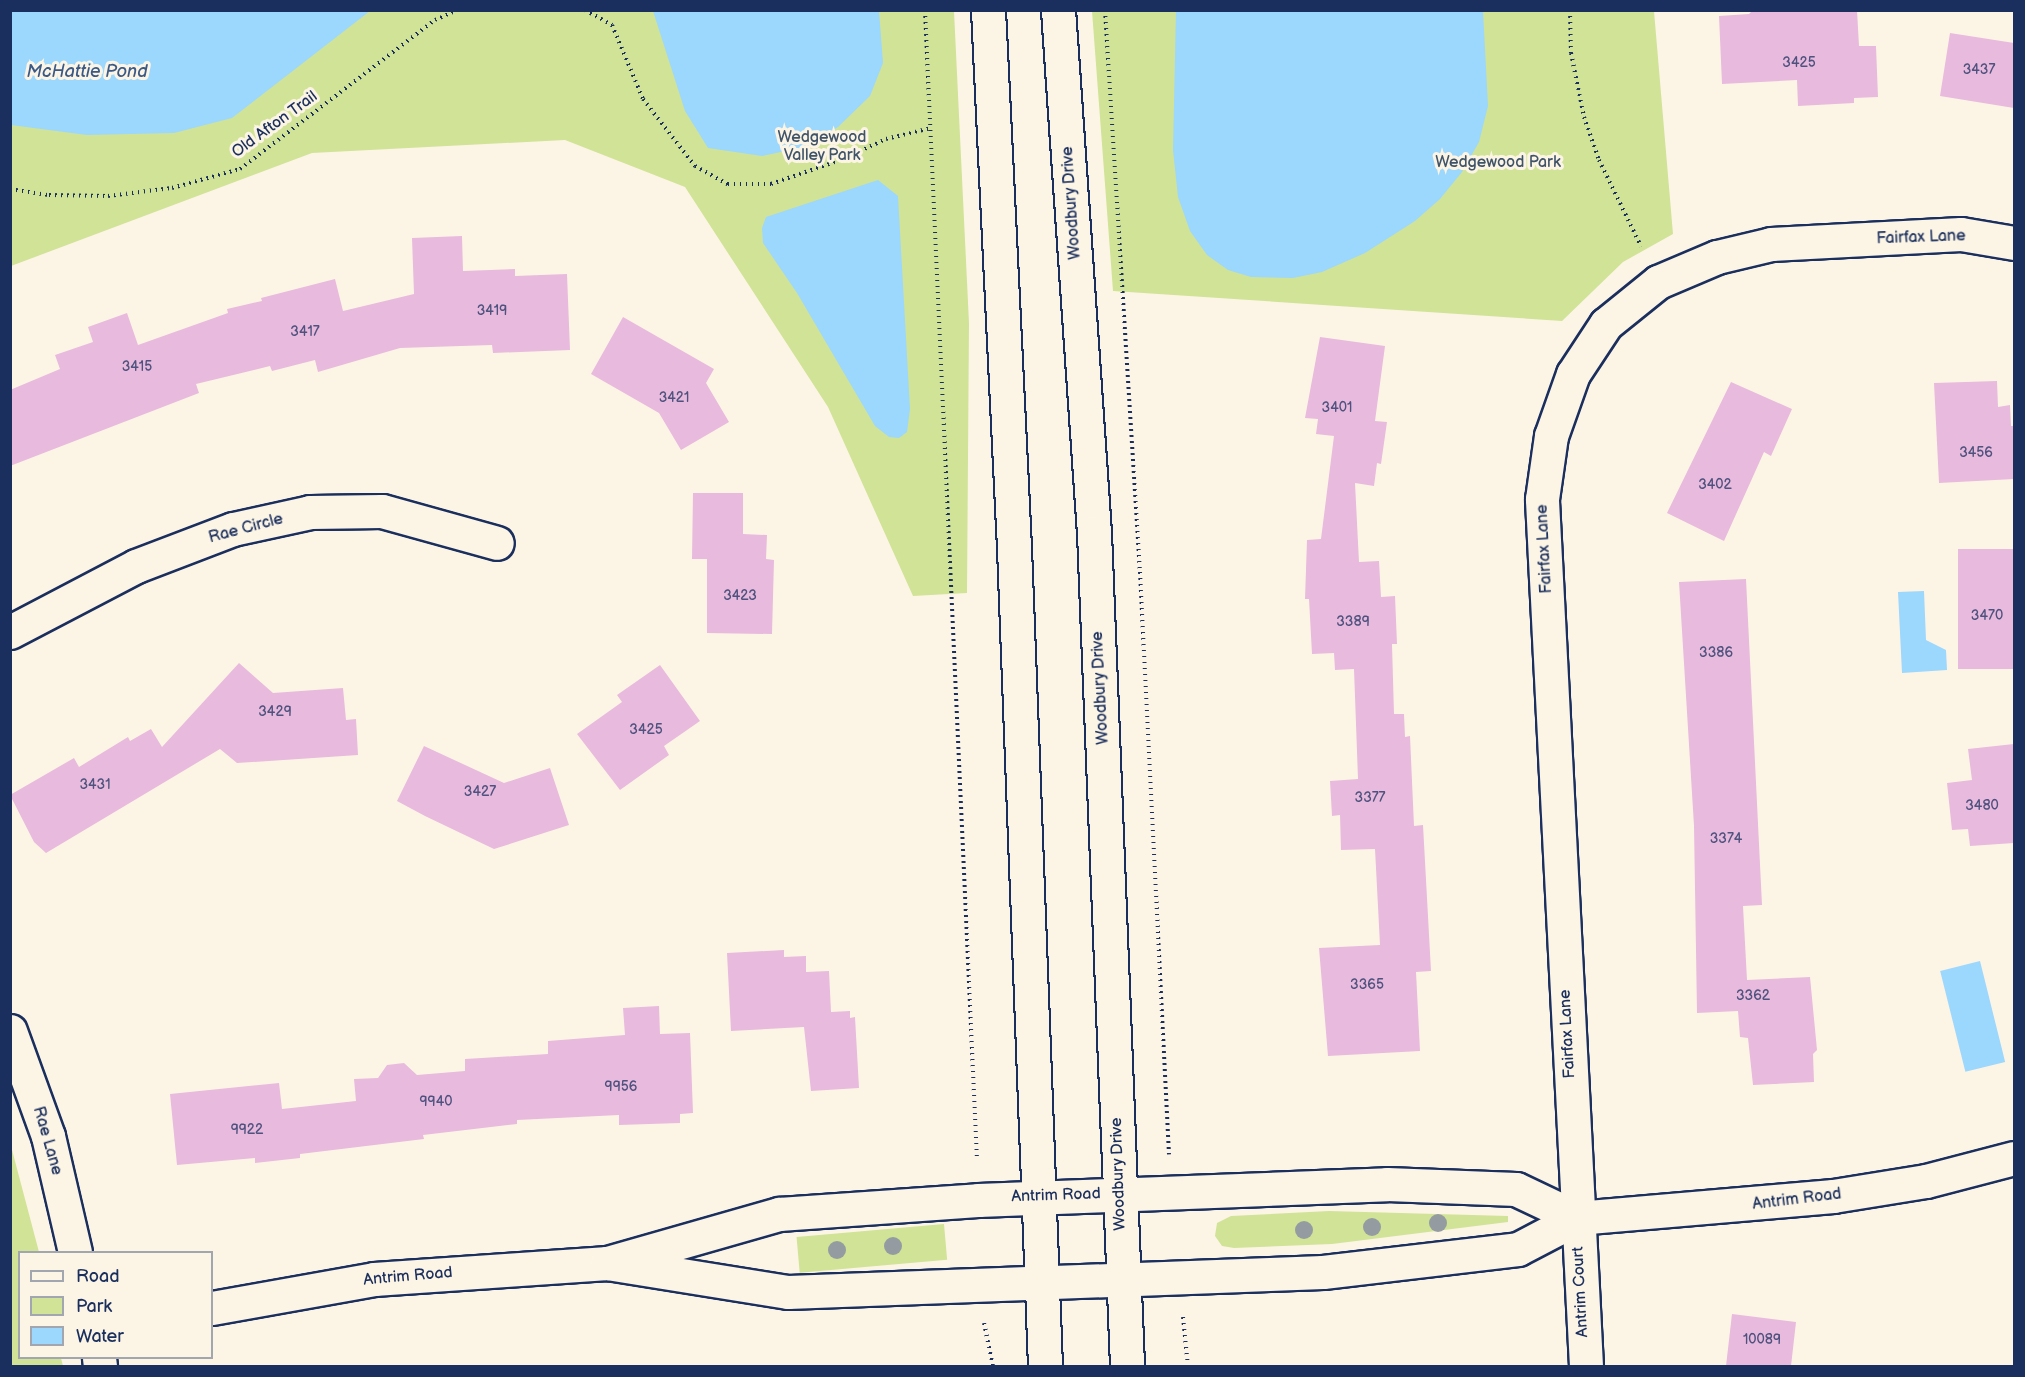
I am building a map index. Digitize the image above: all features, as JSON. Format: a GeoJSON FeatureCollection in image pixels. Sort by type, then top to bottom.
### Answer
{"type":"FeatureCollection","features":[{"type":"Feature","properties":{"kind":"street"},"geometry":{"type":"LineString","coordinates":[[988,10],[1040,1197],[1045,1366]]}},
{"type":"Feature","properties":{"kind":"street","name":"Woodbury Drive"},"geometry":{"type":"LineString","coordinates":[[1058,10],[1094,533],[1126,1366]]}},
{"type":"Feature","properties":{"kind":"street","name":"Fairfax Lane"},"geometry":{"type":"LineString","coordinates":[[1577,1218],[1542,499],[1551,436],[1574,374],[1606,324],[1658,282],[1717,257],[1771,244],[1961,234],[2014,243]]}},
{"type":"Feature","properties":{"kind":"street","name":"Rae Circle"},"geometry":{"type":"LineString","coordinates":[[10,633],[136,566],[233,529],[310,512],[382,511],[497,543]]}},
{"type":"Feature","properties":{"kind":"street","name":"Rae Lane"},"geometry":{"type":"LineString","coordinates":[[10,1031],[48,1136],[75,1251]]}},
{"type":"Feature","properties":{"kind":"street","name":"Antrim Road"},"geometry":{"type":"LineString","coordinates":[[607,1263],[788,1292],[1042,1285],[1323,1272],[1518,1249],[1577,1218],[1833,1196],[1926,1181],[2014,1158]]}},
{"type":"Feature","properties":{"kind":"street","name":"Antrim Road"},"geometry":{"type":"LineString","coordinates":[[213,1308],[374,1279],[607,1263],[779,1214],[1040,1197],[1335,1184],[1516,1189],[1577,1218]]}},
{"type":"Feature","properties":{"kind":"street","name":"Antrim Court"},"geometry":{"type":"LineString","coordinates":[[1577,1218],[1586,1366]]}},
{"type":"Feature","properties":{"kind":"path","name":"Old Afton Trail"},"geometry":{"type":"LineString","coordinates":[[10,189],[49,195],[108,196],[172,188],[240,169],[435,20],[457,10]]}},
{"type":"Feature","properties":{"kind":"path"},"geometry":{"type":"LineString","coordinates":[[585,10],[612,25],[643,99],[695,166],[728,184],[771,184],[843,159],[886,139],[931,128]]}},
{"type":"Feature","properties":{"kind":"path"},"geometry":{"type":"LineString","coordinates":[[925,10],[976,1120]]}},
{"type":"Feature","properties":{"kind":"path"},"geometry":{"type":"LineString","coordinates":[[1570,10],[1571,52],[1584,117],[1599,160],[1658,282]]}},
{"type":"Feature","properties":{"kind":"path"},"geometry":{"type":"LineString","coordinates":[[985,1336],[993,1366]]}},
{"type":"Feature","properties":{"kind":"green space","name":"Wedgewood Valley Park"},"geometry":{"type":"Polygon","coordinates":[[[11,11],[954,11],[969,323],[967,593],[913,596],[828,407],[685,187],[565,140],[312,153],[11,266],[11,11]]]}},
{"type":"Feature","properties":{"kind":"green space","name":"Wedgewood Park"},"geometry":{"type":"Polygon","coordinates":[[[1092,11],[1654,11],[1673,234],[1623,262],[1562,321],[1113,291],[1092,11]]]}},
{"type":"Feature","properties":{"kind":"green space"},"geometry":{"type":"Polygon","coordinates":[[[11,1146],[39,1251],[18,1251],[18,1359],[61,1359],[63,1366],[11,1366],[11,1146]]]}},
{"type":"Feature","properties":{"kind":"green space"},"geometry":{"type":"Polygon","coordinates":[[[1329,1211],[1508,1216],[1508,1222],[1332,1244],[1234,1248],[1222,1246],[1215,1236],[1217,1223],[1231,1216],[1329,1211]]]}},
{"type":"Feature","properties":{"kind":"green space"},"geometry":{"type":"Polygon","coordinates":[[[944,1224],[947,1260],[800,1273],[797,1237],[944,1224]]]}},
{"type":"Feature","properties":{"kind":"water","name":"McHattie Pond"},"geometry":{"type":"Polygon","coordinates":[[[11,10],[370,11],[232,118],[174,133],[87,135],[11,125],[11,10]]]}},
{"type":"Feature","properties":{"kind":"water"},"geometry":{"type":"Polygon","coordinates":[[[653,11],[879,11],[883,63],[870,96],[838,127],[809,146],[762,156],[708,148],[685,111],[653,11]]]}},
{"type":"Feature","properties":{"kind":"water"},"geometry":{"type":"Polygon","coordinates":[[[1176,11],[1483,11],[1488,106],[1479,142],[1462,172],[1440,199],[1415,221],[1365,253],[1322,272],[1293,278],[1251,277],[1228,270],[1207,255],[1190,231],[1178,197],[1173,150],[1176,11]]]}},
{"type":"Feature","properties":{"kind":"water"},"geometry":{"type":"Polygon","coordinates":[[[878,180],[898,196],[910,409],[907,432],[899,438],[889,437],[875,426],[797,293],[763,243],[762,228],[766,217],[878,180]]]}},
{"type":"Feature","properties":{"kind":"water"},"geometry":{"type":"Polygon","coordinates":[[[1924,591],[1926,640],[1946,650],[1947,670],[1902,673],[1898,592],[1924,591]]]}},
{"type":"Feature","properties":{"kind":"water"},"geometry":{"type":"Polygon","coordinates":[[[1980,961],[2005,1062],[1965,1072],[1940,971],[1980,961]]]}},
{"type":"Feature","properties":{"kind":"building"},"geometry":{"type":"Polygon","coordinates":[[[1753,10],[1857,10],[1859,46],[1876,46],[1878,97],[1854,98],[1854,103],[1798,106],[1797,80],[1722,84],[1719,16],[1749,14],[1753,10]]]}},
{"type":"Feature","properties":{"kind":"building"},"geometry":{"type":"Polygon","coordinates":[[[1950,33],[2014,43],[2014,108],[1940,96],[1950,33]]]}},
{"type":"Feature","properties":{"kind":"building"},"geometry":{"type":"Polygon","coordinates":[[[462,236],[463,271],[515,269],[515,276],[567,274],[570,350],[493,353],[492,345],[400,348],[318,372],[315,360],[272,371],[270,366],[196,384],[199,393],[10,466],[10,390],[60,369],[55,355],[93,342],[88,327],[127,313],[138,345],[228,313],[227,309],[335,279],[343,311],[414,294],[412,238],[462,236]]]}},
{"type":"Feature","properties":{"kind":"building"},"geometry":{"type":"Polygon","coordinates":[[[623,317],[714,369],[706,383],[729,422],[681,450],[659,413],[591,374],[623,317]]]}},
{"type":"Feature","properties":{"kind":"building"},"geometry":{"type":"Polygon","coordinates":[[[1320,337],[1385,346],[1375,421],[1387,422],[1381,464],[1377,463],[1374,486],[1355,483],[1359,562],[1379,561],[1381,597],[1395,596],[1397,644],[1392,644],[1394,714],[1404,714],[1405,737],[1410,736],[1414,826],[1423,825],[1431,971],[1416,972],[1420,1051],[1328,1056],[1319,948],[1380,945],[1375,849],[1341,850],[1340,815],[1332,816],[1330,781],[1358,779],[1354,669],[1335,670],[1334,653],[1312,654],[1309,599],[1305,599],[1307,540],[1321,539],[1334,436],[1316,434],[1318,419],[1305,418],[1320,337]]]}},
{"type":"Feature","properties":{"kind":"building"},"geometry":{"type":"Polygon","coordinates":[[[1997,381],[1998,407],[2010,405],[2011,426],[2014,426],[2014,479],[1939,483],[1934,383],[1997,381]]]}},
{"type":"Feature","properties":{"kind":"building"},"geometry":{"type":"Polygon","coordinates":[[[1731,382],[1792,409],[1771,456],[1764,452],[1724,541],[1667,513],[1731,382]]]}},
{"type":"Feature","properties":{"kind":"building"},"geometry":{"type":"Polygon","coordinates":[[[693,493],[743,493],[743,534],[767,535],[766,559],[774,560],[772,634],[707,633],[707,559],[692,559],[693,493]]]}},
{"type":"Feature","properties":{"kind":"building"},"geometry":{"type":"Polygon","coordinates":[[[1958,549],[2014,549],[2014,669],[1958,669],[1958,549]]]}},
{"type":"Feature","properties":{"kind":"building"},"geometry":{"type":"Polygon","coordinates":[[[1746,579],[1762,905],[1743,906],[1747,980],[1810,977],[1817,1050],[1813,1054],[1814,1082],[1753,1085],[1748,1038],[1740,1037],[1738,1011],[1697,1013],[1694,826],[1679,582],[1746,579]]]}},
{"type":"Feature","properties":{"kind":"building"},"geometry":{"type":"Polygon","coordinates":[[[239,663],[273,693],[343,688],[346,720],[356,719],[358,755],[237,763],[220,749],[46,853],[34,842],[10,795],[74,758],[79,767],[128,737],[130,741],[151,729],[162,747],[239,663]]]}},
{"type":"Feature","properties":{"kind":"building"},"geometry":{"type":"Polygon","coordinates":[[[660,665],[700,721],[664,746],[669,755],[620,790],[577,734],[622,702],[617,695],[660,665]]]}},
{"type":"Feature","properties":{"kind":"building"},"geometry":{"type":"Polygon","coordinates":[[[2014,744],[2014,843],[1970,846],[1968,829],[1952,830],[1947,783],[1972,780],[1968,749],[2014,744]]]}},
{"type":"Feature","properties":{"kind":"building"},"geometry":{"type":"Polygon","coordinates":[[[424,746],[504,783],[550,768],[569,825],[494,849],[397,801],[424,746]]]}},
{"type":"Feature","properties":{"kind":"building"},"geometry":{"type":"Polygon","coordinates":[[[784,950],[784,957],[806,956],[806,972],[829,971],[831,1012],[850,1011],[850,1018],[855,1017],[859,1088],[811,1091],[804,1027],[731,1031],[727,953],[784,950]]]}},
{"type":"Feature","properties":{"kind":"building"},"geometry":{"type":"Polygon","coordinates":[[[659,1006],[660,1034],[690,1033],[693,1113],[680,1114],[680,1123],[619,1125],[619,1115],[517,1120],[517,1124],[423,1135],[424,1139],[300,1154],[300,1158],[255,1163],[255,1158],[177,1165],[170,1094],[279,1083],[282,1109],[356,1101],[354,1079],[378,1078],[387,1065],[404,1063],[417,1075],[465,1071],[465,1059],[548,1054],[548,1041],[625,1035],[623,1008],[659,1006]]]}},
{"type":"Feature","properties":{"kind":"building"},"geometry":{"type":"Polygon","coordinates":[[[1732,1314],[1796,1322],[1791,1366],[1726,1366],[1732,1314]]]}}]}
